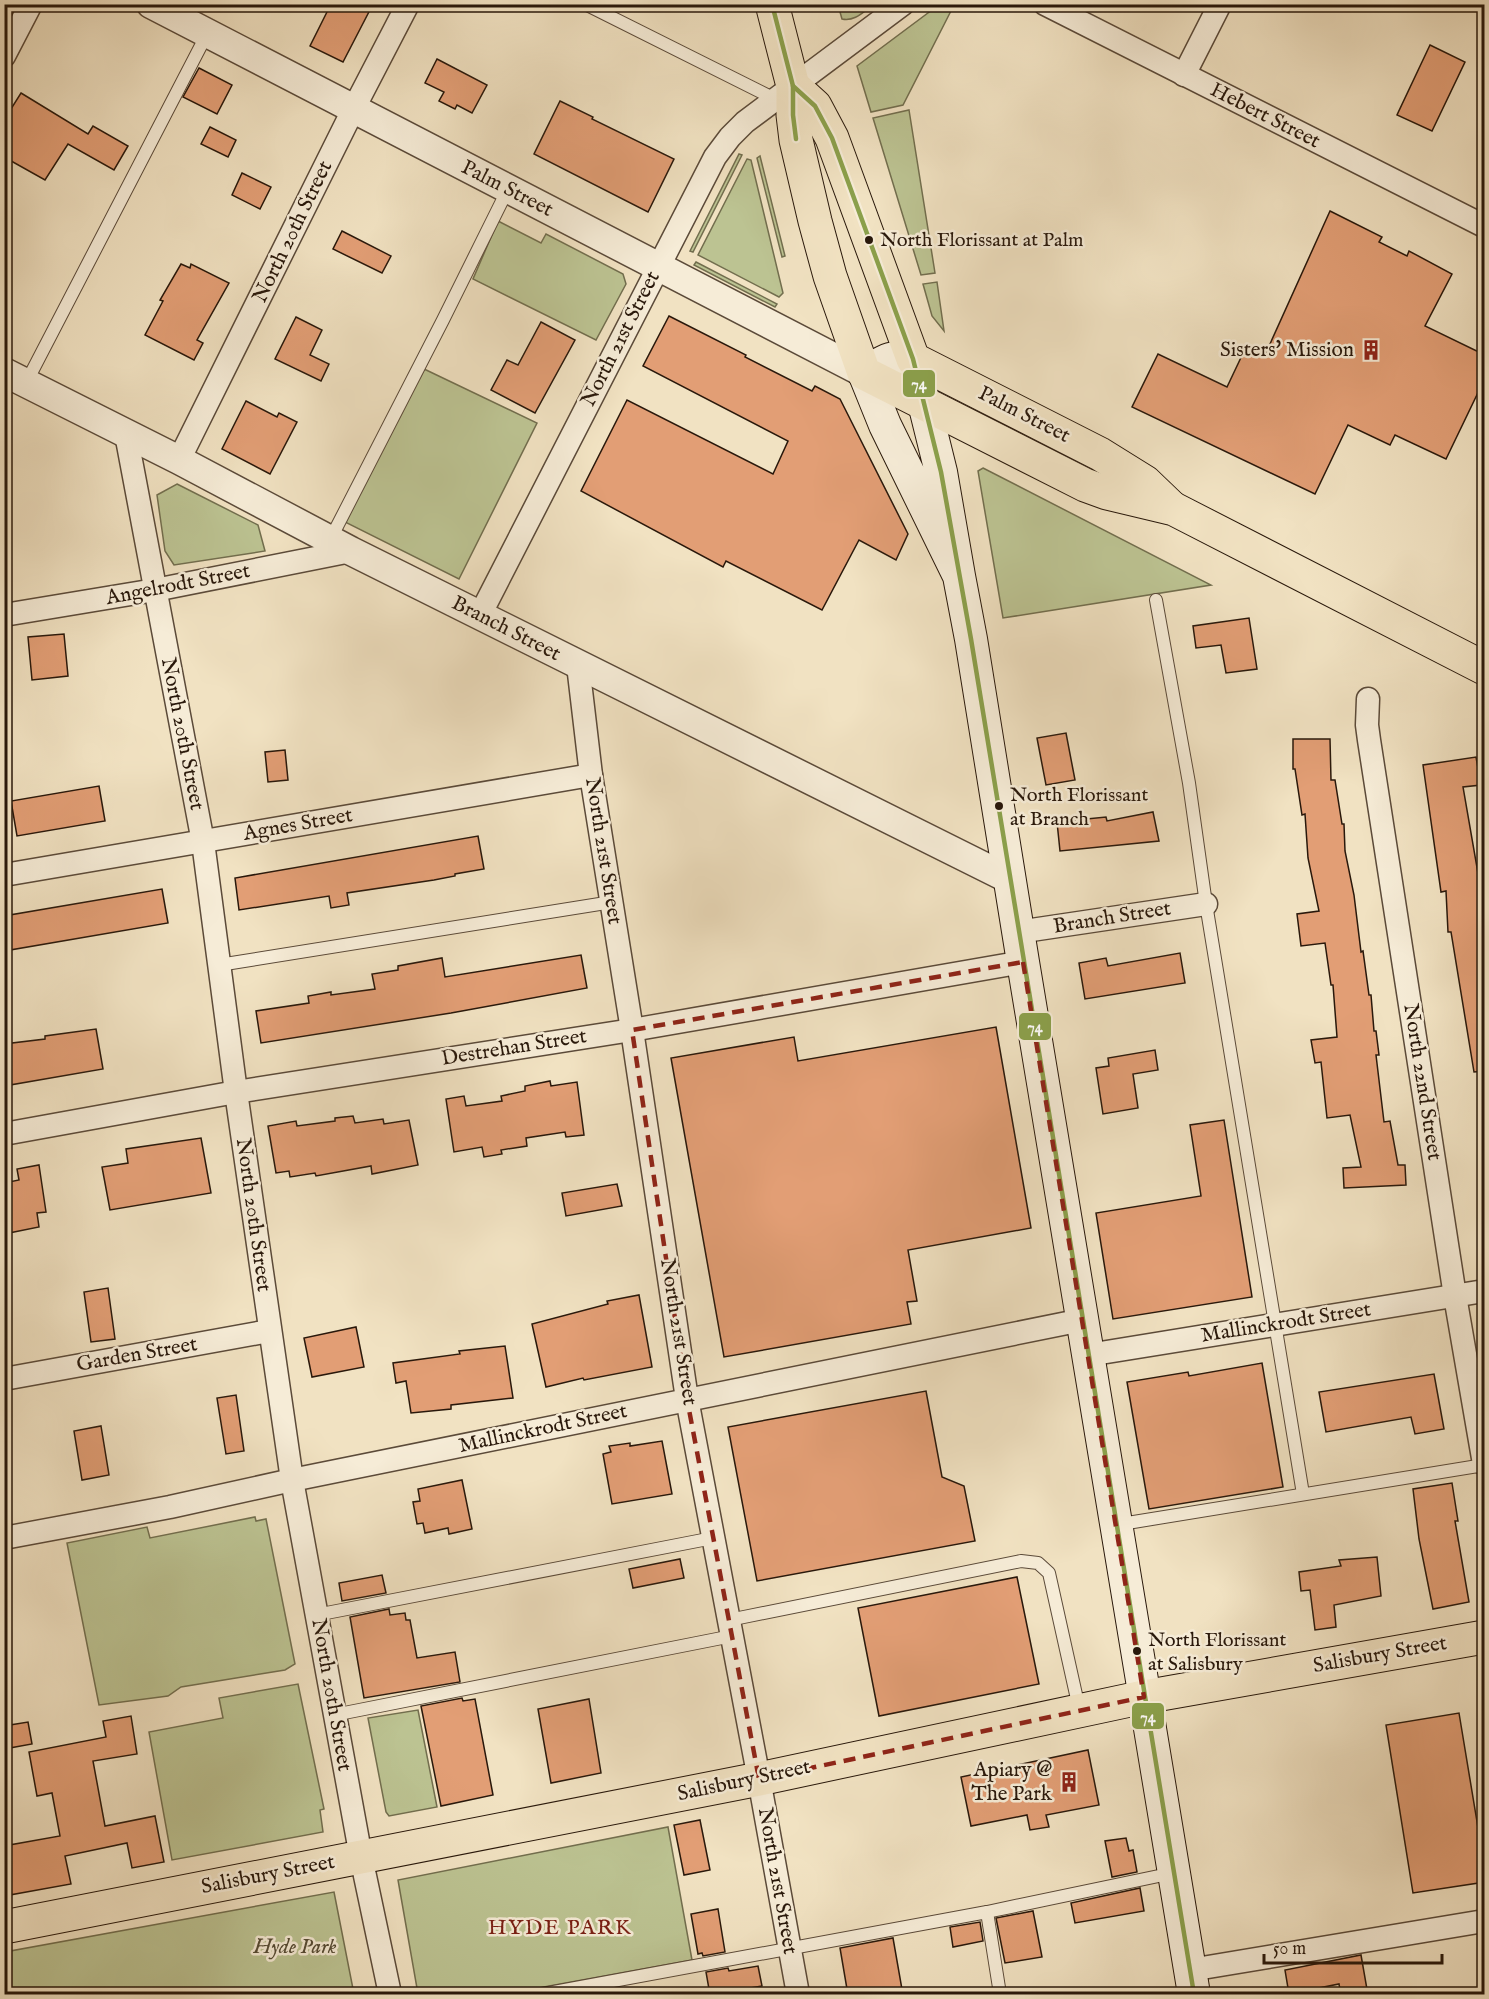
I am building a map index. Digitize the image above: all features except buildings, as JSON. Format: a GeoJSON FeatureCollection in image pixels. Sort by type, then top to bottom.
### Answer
{"type":"FeatureCollection","features":[{"type":"Feature","properties":{"kind":"main road"},"geometry":{"type":"LineString","coordinates":[[772,4],[784,93],[793,115],[796,140],[830,276],[885,425],[958,576]]}},
{"type":"Feature","properties":{"kind":"main road"},"geometry":{"type":"LineString","coordinates":[[784,93],[815,106],[832,138],[913,359],[941,472],[971,639],[1192,1982]]}},
{"type":"Feature","properties":{"kind":"main road"},"geometry":{"type":"LineString","coordinates":[[864,373],[889,358],[913,359]]}},
{"type":"Feature","properties":{"kind":"main road","name":"Palm Street"},"geometry":{"type":"LineString","coordinates":[[913,359],[1100,454],[1145,482],[1174,509]]}},
{"type":"Feature","properties":{"kind":"main road","name":"Palm Street"},"geometry":{"type":"LineString","coordinates":[[864,373],[1085,485],[1107,493],[1174,509],[1485,668]]}},
{"type":"Feature","properties":{"kind":"main road","name":"Salisbury Street"},"geometry":{"type":"LineString","coordinates":[[4,1927],[759,1779],[1144,1696],[1485,1637]]}},
{"type":"Feature","properties":{"kind":"street"},"geometry":{"type":"LineString","coordinates":[[4,56],[31,4]]}},
{"type":"Feature","properties":{"kind":"street","name":"Palm Street"},"geometry":{"type":"LineString","coordinates":[[151,4],[864,373]]}},
{"type":"Feature","properties":{"kind":"street","name":"North 20th Street"},"geometry":{"type":"LineString","coordinates":[[179,460],[408,4]]}},
{"type":"Feature","properties":{"kind":"street","name":"North 21st Street"},"geometry":{"type":"LineString","coordinates":[[480,615],[715,157],[745,122],[903,4]]}},
{"type":"Feature","properties":{"kind":"street","name":"Hebert Street"},"geometry":{"type":"LineString","coordinates":[[1045,4],[1485,226]]}},
{"type":"Feature","properties":{"kind":"street"},"geometry":{"type":"LineString","coordinates":[[1184,75],[1220,4]]}},
{"type":"Feature","properties":{"kind":"street","name":"Branch Street"},"geometry":{"type":"LineString","coordinates":[[15,378],[179,460],[340,546],[1009,879]]}},
{"type":"Feature","properties":{"kind":"street","name":"North 20th Street"},"geometry":{"type":"LineString","coordinates":[[126,434],[203,842],[269,1331],[292,1480],[361,1857],[390,1995]]}},
{"type":"Feature","properties":{"kind":"street","name":"Angelrodt Street"},"geometry":{"type":"LineString","coordinates":[[4,615],[155,590],[340,546]]}},
{"type":"Feature","properties":{"kind":"street","name":"North 21st Street"},"geometry":{"type":"LineString","coordinates":[[578,665],[591,775],[687,1399],[798,1995]]}},
{"type":"Feature","properties":{"kind":"street","name":"North 22nd Street"},"geometry":{"type":"LineString","coordinates":[[1368,699],[1369,740],[1455,1296],[1485,1465]]}},
{"type":"Feature","properties":{"kind":"street","name":"Agnes Street"},"geometry":{"type":"LineString","coordinates":[[4,875],[591,775]]}},
{"type":"Feature","properties":{"kind":"street","name":"Branch Street"},"geometry":{"type":"LineString","coordinates":[[1020,947],[1206,904]]}},
{"type":"Feature","properties":{"kind":"street","name":"Destrehan Street"},"geometry":{"type":"LineString","coordinates":[[4,1134],[236,1092],[632,1030],[1020,947]]}},
{"type":"Feature","properties":{"kind":"street","name":"Mallinckrodt Street"},"geometry":{"type":"LineString","coordinates":[[1088,1355],[1485,1292]]}},
{"type":"Feature","properties":{"kind":"street","name":"Mallinckrodt Street"},"geometry":{"type":"LineString","coordinates":[[4,1538],[170,1508],[292,1480],[1082,1320]]}},
{"type":"Feature","properties":{"kind":"street","name":"Garden Street"},"geometry":{"type":"LineString","coordinates":[[4,1379],[269,1331]]}},
{"type":"Feature","properties":{"kind":"street"},"geometry":{"type":"LineString","coordinates":[[1192,1982],[1485,1921]]}},
{"type":"Feature","properties":{"kind":"lane"},"geometry":{"type":"LineString","coordinates":[[585,4],[784,93]]}},
{"type":"Feature","properties":{"kind":"lane"},"geometry":{"type":"LineString","coordinates":[[15,378],[97,244],[207,34]]}},
{"type":"Feature","properties":{"kind":"lane"},"geometry":{"type":"LineString","coordinates":[[340,546],[443,320],[508,189]]}},
{"type":"Feature","properties":{"kind":"lane"},"geometry":{"type":"LineString","coordinates":[[1156,600],[1189,783],[1206,904],[1303,1494]]}},
{"type":"Feature","properties":{"kind":"lane"},"geometry":{"type":"LineString","coordinates":[[219,965],[612,902]]}},
{"type":"Feature","properties":{"kind":"lane"},"geometry":{"type":"LineString","coordinates":[[1115,1525],[1485,1465]]}},
{"type":"Feature","properties":{"kind":"lane"},"geometry":{"type":"LineString","coordinates":[[316,1615],[713,1538]]}},
{"type":"Feature","properties":{"kind":"lane"},"geometry":{"type":"LineString","coordinates":[[334,1715],[731,1628],[1021,1561],[1038,1563],[1049,1573],[1080,1709]]}},
{"type":"Feature","properties":{"kind":"lane"},"geometry":{"type":"LineString","coordinates":[[543,1995],[592,1990],[788,1948],[987,1912],[1173,1873]]}},
{"type":"Feature","properties":{"kind":"lane"},"geometry":{"type":"LineString","coordinates":[[987,1912],[1000,1995]]}},
{"type":"Feature","properties":{"kind":"highlighted area"},"geometry":{"type":"Polygon","coordinates":[[[1023,962],[1144,1697],[759,1779],[687,1399],[632,1030],[1023,962]]]}},
{"type":"Feature","properties":{"kind":"green space"},"geometry":{"type":"Polygon","coordinates":[[[838,4],[873,5],[847,20],[842,19],[838,4]]]}},
{"type":"Feature","properties":{"kind":"green space"},"geometry":{"type":"Polygon","coordinates":[[[940,4],[954,5],[903,105],[871,112],[857,66],[940,4]]]}},
{"type":"Feature","properties":{"kind":"green space"},"geometry":{"type":"Polygon","coordinates":[[[909,110],[935,273],[921,275],[873,118],[909,110]]]}},
{"type":"Feature","properties":{"kind":"green space"},"geometry":{"type":"Polygon","coordinates":[[[739,154],[742,155],[693,252],[690,251],[739,154]]]}},
{"type":"Feature","properties":{"kind":"green space"},"geometry":{"type":"Polygon","coordinates":[[[760,156],[785,256],[782,257],[757,158],[760,156]]]}},
{"type":"Feature","properties":{"kind":"green space"},"geometry":{"type":"Polygon","coordinates":[[[747,159],[751,160],[783,293],[779,297],[698,255],[747,159]]]}},
{"type":"Feature","properties":{"kind":"green space"},"geometry":{"type":"Polygon","coordinates":[[[498,221],[541,243],[546,234],[623,274],[626,284],[596,340],[473,279],[498,221]]]}},
{"type":"Feature","properties":{"kind":"green space"},"geometry":{"type":"Polygon","coordinates":[[[696,262],[777,304],[775,307],[694,265],[696,262]]]}},
{"type":"Feature","properties":{"kind":"green space"},"geometry":{"type":"Polygon","coordinates":[[[937,282],[944,331],[932,316],[923,284],[937,282]]]}},
{"type":"Feature","properties":{"kind":"green space"},"geometry":{"type":"Polygon","coordinates":[[[422,368],[537,423],[459,579],[345,522],[422,368]]]}},
{"type":"Feature","properties":{"kind":"green space"},"geometry":{"type":"Polygon","coordinates":[[[983,468],[1211,585],[1003,618],[978,471],[983,468]]]}},
{"type":"Feature","properties":{"kind":"green space"},"geometry":{"type":"Polygon","coordinates":[[[177,484],[258,525],[265,551],[174,565],[165,551],[157,495],[177,484]]]}},
{"type":"Feature","properties":{"kind":"green space"},"geometry":{"type":"Polygon","coordinates":[[[255,1517],[256,1521],[266,1519],[295,1664],[285,1670],[181,1687],[168,1696],[99,1705],[67,1543],[147,1527],[150,1538],[255,1517]]]}},
{"type":"Feature","properties":{"kind":"green space"},"geometry":{"type":"Polygon","coordinates":[[[298,1684],[324,1809],[320,1810],[323,1832],[172,1860],[149,1732],[223,1718],[219,1698],[298,1684]]]}},
{"type":"Feature","properties":{"kind":"green space"},"geometry":{"type":"Polygon","coordinates":[[[418,1710],[437,1807],[389,1816],[386,1812],[368,1718],[418,1710]]]}},
{"type":"Feature","properties":{"kind":"green space"},"geometry":{"type":"Polygon","coordinates":[[[668,1827],[692,1960],[506,1994],[418,1994],[398,1880],[668,1827]]]}},
{"type":"Feature","properties":{"kind":"green space","name":"Hyde Park"},"geometry":{"type":"Polygon","coordinates":[[[334,1892],[354,1994],[5,1994],[5,1952],[334,1892]]]}},
{"type":"Feature","properties":{"kind":"transit line","name":"74"},"geometry":{"type":"LineString","coordinates":[[772,4],[793,86],[796,139]]}},
{"type":"Feature","properties":{"kind":"transit line","name":"74"},"geometry":{"type":"LineString","coordinates":[[793,86],[815,106],[832,138],[913,359],[941,472],[971,639],[1194,1994]]}},
{"type":"Feature","properties":{"kind":"place","name":"North Florissant at Palm"},"geometry":{"type":"Point","coordinates":[869,240]}},
{"type":"Feature","properties":{"kind":"place","name":"Sisters' Mission"},"geometry":{"type":"Point","coordinates":[1371,350]}},
{"type":"Feature","properties":{"kind":"place","name":"North Florissant at Branch"},"geometry":{"type":"Point","coordinates":[999,806]}},
{"type":"Feature","properties":{"kind":"place","name":"North Florissant at Salisbury"},"geometry":{"type":"Point","coordinates":[1137,1651]}},
{"type":"Feature","properties":{"kind":"place","name":"Apiary @ The Park"},"geometry":{"type":"Point","coordinates":[1069,1782]}},
{"type":"Feature","properties":{"kind":"district","name":"HYDE PARK"},"geometry":{"type":"Point","coordinates":[560,1928]}}]}
